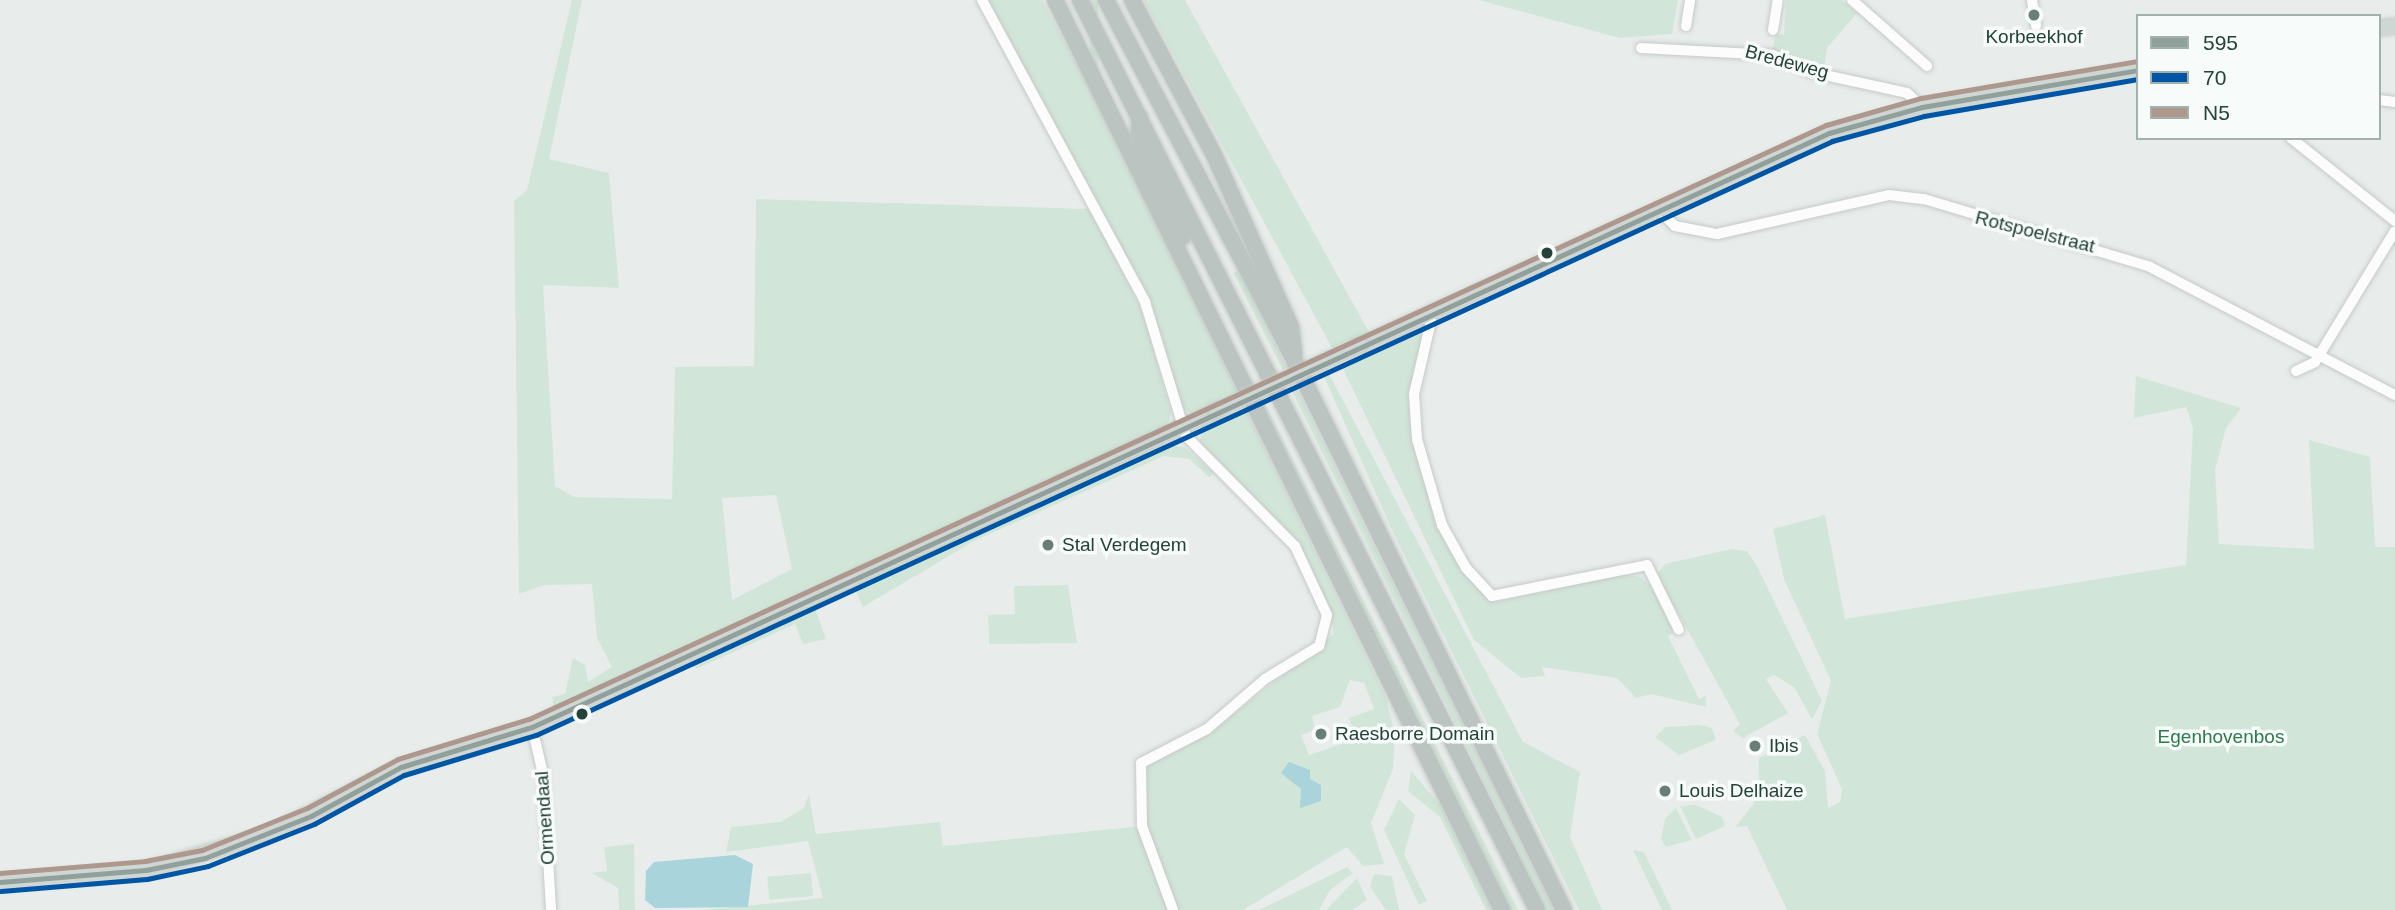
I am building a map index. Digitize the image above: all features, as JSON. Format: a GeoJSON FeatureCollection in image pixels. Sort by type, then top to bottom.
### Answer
{"type":"FeatureCollection","features":[{"type":"Feature","properties":{"kind":"highway"},"geometry":{"type":"LineString","coordinates":[[1055,0],[1502,910]]}},
{"type":"Feature","properties":{"kind":"highway"},"geometry":{"type":"LineString","coordinates":[[1080,0],[1140,111],[1537,910]]}},
{"type":"Feature","properties":{"kind":"highway"},"geometry":{"type":"LineString","coordinates":[[1106,0],[1295,362],[1564,910]]}},
{"type":"Feature","properties":{"kind":"highway"},"geometry":{"type":"LineString","coordinates":[[1132,0],[1214,155],[1292,327],[1295,362]]}},
{"type":"Feature","properties":{"kind":"highway"},"geometry":{"type":"LineString","coordinates":[[1140,111],[1139,133],[1234,367]]}},
{"type":"Feature","properties":{"kind":"main road"},"geometry":{"type":"LineString","coordinates":[[0,882],[146,870],[205,858],[311,816],[401,767],[532,727],[1657,208],[1829,133],[1922,107],[2136,70]]}},
{"type":"Feature","properties":{"kind":"street"},"geometry":{"type":"LineString","coordinates":[[982,0],[1144,302],[1184,426],[1213,470],[1295,546],[1320,594],[1327,634],[1207,729],[1141,763],[1142,826],[1173,910]]}},
{"type":"Feature","properties":{"kind":"street"},"geometry":{"type":"LineString","coordinates":[[1686,26],[1690,0]]}},
{"type":"Feature","properties":{"kind":"street"},"geometry":{"type":"LineString","coordinates":[[1773,30],[1778,0]]}},
{"type":"Feature","properties":{"kind":"street"},"geometry":{"type":"LineString","coordinates":[[1852,0],[1927,66]]}},
{"type":"Feature","properties":{"kind":"street"},"geometry":{"type":"LineString","coordinates":[[2032,0],[2036,26]]}},
{"type":"Feature","properties":{"kind":"street","name":"Bredeweg"},"geometry":{"type":"LineString","coordinates":[[1641,48],[1773,55],[1811,72],[1908,93],[1922,107]]}},
{"type":"Feature","properties":{"kind":"street"},"geometry":{"type":"LineString","coordinates":[[2294,140],[2395,221]]}},
{"type":"Feature","properties":{"kind":"street","name":"Rotspoelstraat"},"geometry":{"type":"LineString","coordinates":[[1657,208],[1675,226],[1717,234],[1908,194],[1974,218],[2106,249],[2235,309],[2319,357],[2395,395]]}},
{"type":"Feature","properties":{"kind":"street"},"geometry":{"type":"LineString","coordinates":[[2296,371],[2319,357],[2395,231]]}},
{"type":"Feature","properties":{"kind":"street"},"geometry":{"type":"LineString","coordinates":[[1431,321],[1415,394],[1417,439],[1443,524],[1466,568],[1492,596],[1647,565],[1679,630]]}},
{"type":"Feature","properties":{"kind":"street","name":"Ormendaal"},"geometry":{"type":"LineString","coordinates":[[532,727],[543,774],[551,910]]}},
{"type":"Feature","properties":{"kind":"green space"},"geometry":{"type":"Polygon","coordinates":[[[572,0],[582,0],[549,159],[609,173],[619,288],[543,285],[555,486],[574,497],[672,499],[675,367],[754,366],[756,199],[1090,209],[1144,314],[1171,413],[1164,445],[1184,447],[1213,472],[1210,478],[1189,459],[1164,456],[974,541],[863,607],[854,587],[814,605],[826,639],[803,644],[795,624],[696,669],[686,657],[555,716],[552,697],[565,694],[573,658],[585,665],[588,682],[612,667],[597,638],[592,584],[544,585],[519,594],[514,201],[527,190],[572,0]],[[776,495],[722,498],[732,600],[792,569],[776,495]]]}},
{"type":"Feature","properties":{"kind":"green space"},"geometry":{"type":"Polygon","coordinates":[[[986,0],[1042,0],[1129,162],[1237,392],[1194,414],[1183,410],[1159,338],[986,0]]]}},
{"type":"Feature","properties":{"kind":"green space"},"geometry":{"type":"Polygon","coordinates":[[[1090,0],[1098,0],[1098,233],[1090,233],[1090,0]]]}},
{"type":"Feature","properties":{"kind":"green space"},"geometry":{"type":"Polygon","coordinates":[[[1144,0],[1185,0],[1369,332],[1332,348],[1144,0]]]}},
{"type":"Feature","properties":{"kind":"green space"},"geometry":{"type":"Polygon","coordinates":[[[1479,0],[1678,0],[1672,34],[1620,38],[1479,0]]]}},
{"type":"Feature","properties":{"kind":"green space"},"geometry":{"type":"Polygon","coordinates":[[[1786,0],[1842,0],[1857,13],[1827,48],[1824,69],[1772,52],[1776,33],[1784,35],[1786,0]]]}},
{"type":"Feature","properties":{"kind":"green space"},"geometry":{"type":"Polygon","coordinates":[[[1238,271],[1287,367],[1283,369],[1234,273],[1238,271]]]}},
{"type":"Feature","properties":{"kind":"green space"},"geometry":{"type":"Polygon","coordinates":[[[1410,331],[1425,336],[1409,403],[1412,442],[1439,528],[1468,578],[1495,602],[1623,574],[1641,577],[1653,588],[1674,632],[1668,636],[1699,699],[1706,696],[1706,707],[1651,694],[1636,698],[1617,678],[1542,667],[1545,676],[1521,678],[1474,640],[1341,365],[1410,331]]]}},
{"type":"Feature","properties":{"kind":"green space"},"geometry":{"type":"Polygon","coordinates":[[[1327,370],[1523,742],[1580,772],[1570,837],[1602,910],[1579,910],[1393,532],[1322,372],[1327,370]]]}},
{"type":"Feature","properties":{"kind":"green space","name":"Egenhovenbos"},"geometry":{"type":"Polygon","coordinates":[[[2136,376],[2241,408],[2226,428],[2215,470],[2219,544],[2314,549],[2309,440],[2370,457],[2375,547],[2395,547],[2395,910],[1787,910],[1747,826],[1736,827],[1758,797],[1759,758],[1805,735],[1825,771],[1828,808],[1840,802],[1842,789],[1817,734],[1831,681],[1784,579],[1773,529],[1825,515],[1845,619],[2186,565],[2193,428],[2186,407],[2134,418],[2136,376]]]}},
{"type":"Feature","properties":{"kind":"green space"},"geometry":{"type":"Polygon","coordinates":[[[1295,385],[1554,910],[1547,910],[1290,387],[1295,385]]]}},
{"type":"Feature","properties":{"kind":"green space"},"geometry":{"type":"Polygon","coordinates":[[[1263,400],[1518,910],[1508,910],[1258,403],[1263,400]]]}},
{"type":"Feature","properties":{"kind":"green space"},"geometry":{"type":"Polygon","coordinates":[[[1245,409],[1386,698],[1395,734],[1393,769],[1371,823],[1384,864],[1363,866],[1347,847],[1243,910],[704,910],[823,898],[808,841],[726,852],[731,827],[780,822],[803,809],[809,795],[816,834],[940,822],[943,846],[1142,826],[1144,766],[1210,733],[1334,634],[1330,608],[1299,544],[1200,447],[1201,426],[1245,409]],[[1350,680],[1340,707],[1312,716],[1315,730],[1301,735],[1309,755],[1356,739],[1349,718],[1374,709],[1364,683],[1350,680]]]}},
{"type":"Feature","properties":{"kind":"green space"},"geometry":{"type":"Polygon","coordinates":[[[1732,549],[1747,551],[1757,566],[1822,701],[1812,719],[1794,687],[1774,675],[1766,679],[1788,713],[1743,738],[1733,731],[1740,724],[1657,575],[1665,564],[1732,549]]]}},
{"type":"Feature","properties":{"kind":"green space"},"geometry":{"type":"Polygon","coordinates":[[[1068,585],[1077,643],[989,644],[988,615],[1015,614],[1014,586],[1068,585]]]}},
{"type":"Feature","properties":{"kind":"green space"},"geometry":{"type":"Polygon","coordinates":[[[1700,725],[1712,728],[1716,740],[1679,755],[1655,737],[1666,727],[1700,725]]]}},
{"type":"Feature","properties":{"kind":"green space"},"geometry":{"type":"Polygon","coordinates":[[[1411,771],[1440,805],[1492,910],[1486,910],[1440,817],[1408,791],[1411,771]]]}},
{"type":"Feature","properties":{"kind":"green space"},"geometry":{"type":"Polygon","coordinates":[[[1399,799],[1415,815],[1404,854],[1427,901],[1419,905],[1384,830],[1399,799]]]}},
{"type":"Feature","properties":{"kind":"green space"},"geometry":{"type":"Polygon","coordinates":[[[1696,805],[1722,817],[1725,826],[1696,839],[1680,806],[1696,805]]]}},
{"type":"Feature","properties":{"kind":"green space"},"geometry":{"type":"Polygon","coordinates":[[[1676,808],[1692,840],[1666,847],[1661,839],[1665,819],[1676,808]]]}},
{"type":"Feature","properties":{"kind":"green space"},"geometry":{"type":"Polygon","coordinates":[[[634,844],[635,910],[619,910],[618,888],[592,873],[607,871],[604,847],[634,844]]]}},
{"type":"Feature","properties":{"kind":"green space"},"geometry":{"type":"Polygon","coordinates":[[[1633,850],[1644,852],[1672,910],[1662,910],[1633,850]]]}},
{"type":"Feature","properties":{"kind":"green space"},"geometry":{"type":"Polygon","coordinates":[[[1347,867],[1353,873],[1330,890],[1319,910],[1259,910],[1347,867]]]}},
{"type":"Feature","properties":{"kind":"green space"},"geometry":{"type":"Polygon","coordinates":[[[811,873],[813,896],[769,900],[767,877],[811,873]]]}},
{"type":"Feature","properties":{"kind":"green space"},"geometry":{"type":"Polygon","coordinates":[[[1374,874],[1392,876],[1399,910],[1386,910],[1370,887],[1374,874]]]}},
{"type":"Feature","properties":{"kind":"green space"},"geometry":{"type":"Polygon","coordinates":[[[1357,878],[1367,900],[1352,910],[1326,910],[1357,878]]]}},
{"type":"Feature","properties":{"kind":"water"},"geometry":{"type":"Polygon","coordinates":[[[1289,762],[1310,770],[1310,779],[1321,785],[1321,801],[1300,808],[1301,789],[1281,773],[1289,762]]]}},
{"type":"Feature","properties":{"kind":"water"},"geometry":{"type":"Polygon","coordinates":[[[735,855],[753,864],[748,907],[655,908],[645,900],[646,871],[654,862],[735,855]]]}},
{"type":"Feature","properties":{"kind":"transit line","name":"N5"},"geometry":{"type":"LineString","coordinates":[[0,873],[145,861],[202,850],[307,808],[398,759],[529,719],[1826,125],[1921,98],[2136,61]]}},
{"type":"Feature","properties":{"kind":"transit line","name":"595"},"geometry":{"type":"LineString","coordinates":[[0,882],[146,870],[205,858],[311,816],[401,767],[532,727],[1829,133],[1922,107],[2136,70]]}},
{"type":"Feature","properties":{"kind":"transit line","name":"70"},"geometry":{"type":"LineString","coordinates":[[1,891],[147,879],[208,866],[314,824],[404,775],[536,735],[1832,141],[1924,116],[2136,79]]}},
{"type":"Feature","properties":{"kind":"place","name":"Korbeekhof"},"geometry":{"type":"Point","coordinates":[2034,15]}},
{"type":"Feature","properties":{"kind":"place","name":"Stal Verdegem"},"geometry":{"type":"Point","coordinates":[1048,545]}},
{"type":"Feature","properties":{"kind":"place","name":"Raesborre Domain"},"geometry":{"type":"Point","coordinates":[1321,734]}},
{"type":"Feature","properties":{"kind":"place","name":"Ibis"},"geometry":{"type":"Point","coordinates":[1755,746]}},
{"type":"Feature","properties":{"kind":"place","name":"Louis Delhaize"},"geometry":{"type":"Point","coordinates":[1665,791]}}]}
